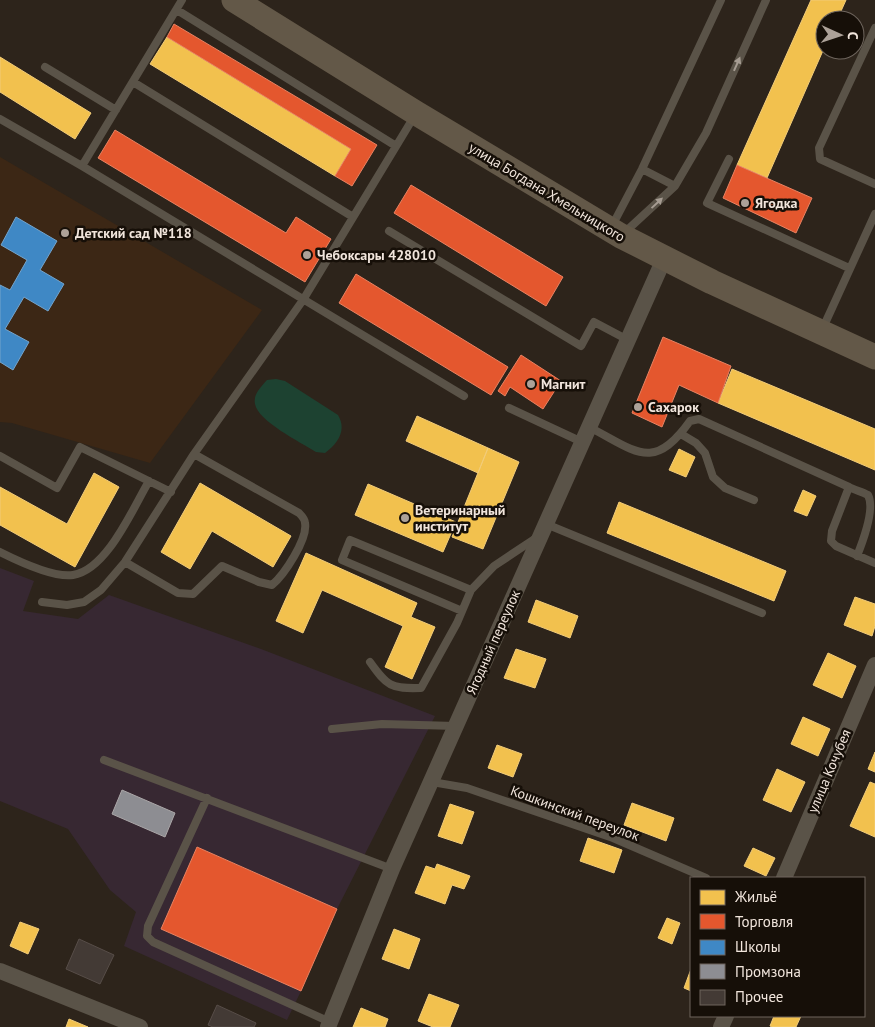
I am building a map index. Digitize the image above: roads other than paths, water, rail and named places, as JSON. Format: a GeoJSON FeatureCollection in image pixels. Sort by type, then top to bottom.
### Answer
{"type":"FeatureCollection","features":[{"type":"Feature","properties":{"kind":"main road","name":"улица Богдана Хмельницкого"},"geometry":{"type":"LineString","coordinates":[[234,0],[615,233],[664,259],[875,357]]}},
{"type":"Feature","properties":{"kind":"street","name":"Ягодный переулок"},"geometry":{"type":"LineString","coordinates":[[328,1024],[392,869],[664,259]]}},
{"type":"Feature","properties":{"kind":"street","name":"улица Кочубея"},"geometry":{"type":"LineString","coordinates":[[784,877],[875,665]]}},
{"type":"Feature","properties":{"kind":"street"},"geometry":{"type":"LineString","coordinates":[[0,972],[140,1027]]}},
{"type":"Feature","properties":{"kind":"lane"},"geometry":{"type":"LineString","coordinates":[[82,166],[182,0]]}},
{"type":"Feature","properties":{"kind":"lane"},"geometry":{"type":"LineString","coordinates":[[615,233],[642,169],[721,0]]}},
{"type":"Feature","properties":{"kind":"lane"},"geometry":{"type":"LineString","coordinates":[[615,233],[674,186],[706,133],[766,0]]}},
{"type":"Feature","properties":{"kind":"lane"},"geometry":{"type":"LineString","coordinates":[[177,10],[396,146]]}},
{"type":"Feature","properties":{"kind":"lane"},"geometry":{"type":"LineString","coordinates":[[875,28],[819,148],[820,159],[875,184]]}},
{"type":"Feature","properties":{"kind":"lane"},"geometry":{"type":"LineString","coordinates":[[45,67],[116,110]]}},
{"type":"Feature","properties":{"kind":"lane"},"geometry":{"type":"LineString","coordinates":[[133,82],[353,217]]}},
{"type":"Feature","properties":{"kind":"lane"},"geometry":{"type":"LineString","coordinates":[[42,602],[67,605],[84,602],[101,590],[125,562],[194,454],[303,300],[416,113]]}},
{"type":"Feature","properties":{"kind":"lane"},"geometry":{"type":"LineString","coordinates":[[0,119],[82,166],[464,396]]}},
{"type":"Feature","properties":{"kind":"lane"},"geometry":{"type":"LineString","coordinates":[[729,159],[706,203],[849,268]]}},
{"type":"Feature","properties":{"kind":"lane"},"geometry":{"type":"LineString","coordinates":[[642,169],[674,186]]}},
{"type":"Feature","properties":{"kind":"lane"},"geometry":{"type":"LineString","coordinates":[[821,332],[874,216]]}},
{"type":"Feature","properties":{"kind":"lane"},"geometry":{"type":"LineString","coordinates":[[389,231],[581,346],[594,322],[628,340]]}},
{"type":"Feature","properties":{"kind":"lane"},"geometry":{"type":"LineString","coordinates":[[509,408],[582,442]]}},
{"type":"Feature","properties":{"kind":"lane"},"geometry":{"type":"LineString","coordinates":[[589,427],[634,450],[652,454],[664,450],[681,434],[690,421],[699,420],[868,496],[874,504],[874,514],[857,556]]}},
{"type":"Feature","properties":{"kind":"lane"},"geometry":{"type":"LineString","coordinates":[[681,434],[696,443],[705,453],[713,477],[724,488],[754,500]]}},
{"type":"Feature","properties":{"kind":"lane"},"geometry":{"type":"LineString","coordinates":[[0,456],[57,488],[80,447],[171,492]]}},
{"type":"Feature","properties":{"kind":"lane"},"geometry":{"type":"LineString","coordinates":[[125,562],[178,593],[193,594],[222,566],[233,569],[259,582],[272,585],[283,577],[305,532],[305,521],[299,513],[194,454]]}},
{"type":"Feature","properties":{"kind":"lane"},"geometry":{"type":"LineString","coordinates":[[0,552],[49,572],[73,576],[89,570],[104,556],[149,481]]}},
{"type":"Feature","properties":{"kind":"lane"},"geometry":{"type":"LineString","coordinates":[[849,487],[832,531],[831,541],[836,546],[875,563]]}},
{"type":"Feature","properties":{"kind":"lane"},"geometry":{"type":"LineString","coordinates":[[370,662],[384,682],[405,689],[421,688],[462,611],[471,590],[494,566],[544,529],[762,613]]}},
{"type":"Feature","properties":{"kind":"lane"},"geometry":{"type":"LineString","coordinates":[[462,611],[342,560],[350,540],[471,590]]}},
{"type":"Feature","properties":{"kind":"lane"},"geometry":{"type":"LineString","coordinates":[[332,729],[382,724],[456,726]]}},
{"type":"Feature","properties":{"kind":"lane"},"geometry":{"type":"LineString","coordinates":[[104,760],[392,869]]}},
{"type":"Feature","properties":{"kind":"lane","name":"Кошкинский переулок"},"geometry":{"type":"LineString","coordinates":[[432,782],[467,788],[614,838],[704,877]]}},
{"type":"Feature","properties":{"kind":"lane"},"geometry":{"type":"LineString","coordinates":[[207,798],[148,926],[147,936],[153,942],[328,1024]]}},
{"type":"Feature","properties":{"kind":"place","name":"Ягодка"},"geometry":{"type":"Point","coordinates":[745,203]}},
{"type":"Feature","properties":{"kind":"place","name":"Детский сад №118"},"geometry":{"type":"Point","coordinates":[65,233]}},
{"type":"Feature","properties":{"kind":"place","name":"Чебоксары 428010"},"geometry":{"type":"Point","coordinates":[307,255]}},
{"type":"Feature","properties":{"kind":"place","name":"Магнит"},"geometry":{"type":"Point","coordinates":[531,384]}},
{"type":"Feature","properties":{"kind":"place","name":"Сахарок"},"geometry":{"type":"Point","coordinates":[638,407]}},
{"type":"Feature","properties":{"kind":"place","name":"Ветеринарный институт"},"geometry":{"type":"Point","coordinates":[405,518]}}]}
